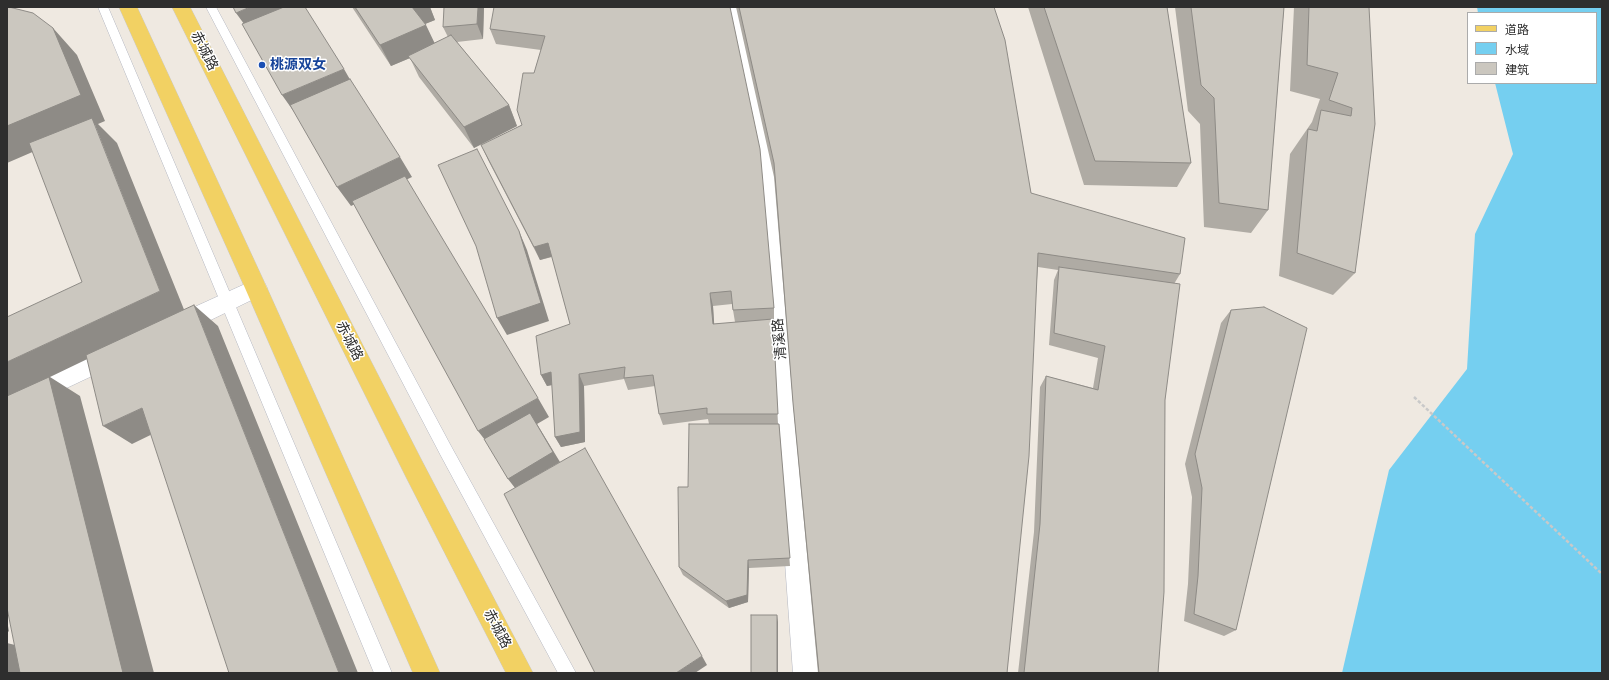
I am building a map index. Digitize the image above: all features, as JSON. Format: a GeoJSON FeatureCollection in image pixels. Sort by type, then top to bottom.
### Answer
{"type":"FeatureCollection","features":[{"type":"Feature","properties":{"kind":"main road"},"geometry":{"type":"LineString","coordinates":[[128,7],[256,288],[427,673]]}},
{"type":"Feature","properties":{"kind":"main road","name":"赤城路"},"geometry":{"type":"LineString","coordinates":[[181,7],[414,469],[520,673]]}},
{"type":"Feature","properties":{"kind":"street","name":"清溪路"},"geometry":{"type":"LineString","coordinates":[[733,7],[767,175],[806,673]]}},
{"type":"Feature","properties":{"kind":"street"},"geometry":{"type":"LineString","coordinates":[[156,335],[256,288]]}},
{"type":"Feature","properties":{"kind":"street"},"geometry":{"type":"LineString","coordinates":[[7,406],[135,345]]}},
{"type":"Feature","properties":{"kind":"lane"},"geometry":{"type":"LineString","coordinates":[[103,7],[383,673]]}},
{"type":"Feature","properties":{"kind":"lane"},"geometry":{"type":"LineString","coordinates":[[211,7],[446,451],[567,673]]}},
{"type":"Feature","properties":{"kind":"path"},"geometry":{"type":"LineString","coordinates":[[1414,397],[1602,574]]}},
{"type":"Feature","properties":{"kind":"water"},"geometry":{"type":"Polygon","coordinates":[[[1477,7],[1602,7],[1602,673],[1342,673],[1389,470],[1467,369],[1475,234],[1513,154],[1495,84],[1597,84],[1597,12],[1478,12],[1477,7]]]}},
{"type":"Feature","properties":{"kind":"building"},"geometry":{"type":"Polygon","coordinates":[[[7,7],[33,13],[53,28],[81,95],[7,126],[7,7]]]}},
{"type":"Feature","properties":{"kind":"building"},"geometry":{"type":"Polygon","coordinates":[[[233,7],[250,7],[236,13],[233,7]]]}},
{"type":"Feature","properties":{"kind":"building"},"geometry":{"type":"Polygon","coordinates":[[[284,7],[305,7],[344,69],[282,95],[242,24],[284,7]]]}},
{"type":"Feature","properties":{"kind":"building"},"geometry":{"type":"Polygon","coordinates":[[[355,7],[412,7],[426,25],[380,45],[355,7]]]}},
{"type":"Feature","properties":{"kind":"building"},"geometry":{"type":"Polygon","coordinates":[[[444,7],[478,7],[477,24],[443,27],[444,7]]]}},
{"type":"Feature","properties":{"kind":"building"},"geometry":{"type":"Polygon","coordinates":[[[494,7],[730,7],[760,149],[774,308],[733,310],[731,291],[710,293],[713,324],[773,319],[778,414],[707,414],[707,408],[659,414],[653,375],[624,378],[625,367],[579,374],[580,432],[555,437],[551,372],[541,375],[536,336],[570,324],[548,243],[534,247],[481,145],[522,125],[517,110],[523,73],[534,73],[545,36],[490,29],[494,7]]]}},
{"type":"Feature","properties":{"kind":"building"},"geometry":{"type":"Polygon","coordinates":[[[739,7],[994,7],[1005,40],[1031,193],[1185,238],[1180,274],[1038,253],[1029,456],[1007,673],[819,673],[793,403],[774,163],[739,7]]]}},
{"type":"Feature","properties":{"kind":"building"},"geometry":{"type":"Polygon","coordinates":[[[1044,7],[1167,7],[1191,163],[1095,161],[1044,7]]]}},
{"type":"Feature","properties":{"kind":"building"},"geometry":{"type":"Polygon","coordinates":[[[1191,7],[1284,7],[1268,210],[1219,203],[1214,98],[1201,85],[1191,7]]]}},
{"type":"Feature","properties":{"kind":"building"},"geometry":{"type":"Polygon","coordinates":[[[1309,7],[1369,7],[1375,124],[1355,273],[1297,253],[1308,129],[1317,131],[1321,110],[1351,116],[1352,108],[1329,100],[1338,73],[1307,65],[1309,7]]]}},
{"type":"Feature","properties":{"kind":"building"},"geometry":{"type":"Polygon","coordinates":[[[451,35],[509,105],[464,127],[408,56],[451,35]]]}},
{"type":"Feature","properties":{"kind":"building"},"geometry":{"type":"Polygon","coordinates":[[[350,79],[400,157],[337,187],[290,105],[350,79]]]}},
{"type":"Feature","properties":{"kind":"building"},"geometry":{"type":"Polygon","coordinates":[[[92,118],[160,291],[7,362],[7,317],[82,282],[29,143],[92,118]]]}},
{"type":"Feature","properties":{"kind":"building"},"geometry":{"type":"Polygon","coordinates":[[[477,149],[519,231],[541,303],[497,318],[476,246],[438,165],[477,149]]]}},
{"type":"Feature","properties":{"kind":"building"},"geometry":{"type":"Polygon","coordinates":[[[405,176],[538,398],[478,431],[352,201],[405,176]]]}},
{"type":"Feature","properties":{"kind":"building"},"geometry":{"type":"Polygon","coordinates":[[[1059,267],[1180,284],[1165,400],[1164,592],[1158,673],[1024,673],[1040,524],[1046,376],[1098,390],[1105,346],[1054,333],[1059,267]]]}},
{"type":"Feature","properties":{"kind":"building"},"geometry":{"type":"Polygon","coordinates":[[[194,305],[339,673],[229,673],[142,408],[103,426],[86,355],[194,305]]]}},
{"type":"Feature","properties":{"kind":"building"},"geometry":{"type":"Polygon","coordinates":[[[1264,307],[1307,328],[1236,630],[1194,614],[1198,576],[1202,488],[1195,454],[1231,310],[1264,307]]]}},
{"type":"Feature","properties":{"kind":"building"},"geometry":{"type":"Polygon","coordinates":[[[49,377],[123,673],[20,673],[7,608],[7,396],[49,377]]]}},
{"type":"Feature","properties":{"kind":"building"},"geometry":{"type":"Polygon","coordinates":[[[530,413],[553,452],[508,479],[484,439],[530,413]]]}},
{"type":"Feature","properties":{"kind":"building"},"geometry":{"type":"Polygon","coordinates":[[[689,424],[779,424],[790,558],[748,560],[747,595],[726,601],[679,567],[678,487],[688,487],[689,424]]]}},
{"type":"Feature","properties":{"kind":"building"},"geometry":{"type":"Polygon","coordinates":[[[585,448],[702,656],[676,673],[595,673],[504,494],[585,448]]]}},
{"type":"Feature","properties":{"kind":"building"},"geometry":{"type":"Polygon","coordinates":[[[751,615],[777,615],[777,673],[751,673],[751,615]]]}},
{"type":"Feature","properties":{"kind":"place","name":"桃源双女"},"geometry":{"type":"Point","coordinates":[262,65]}}]}
